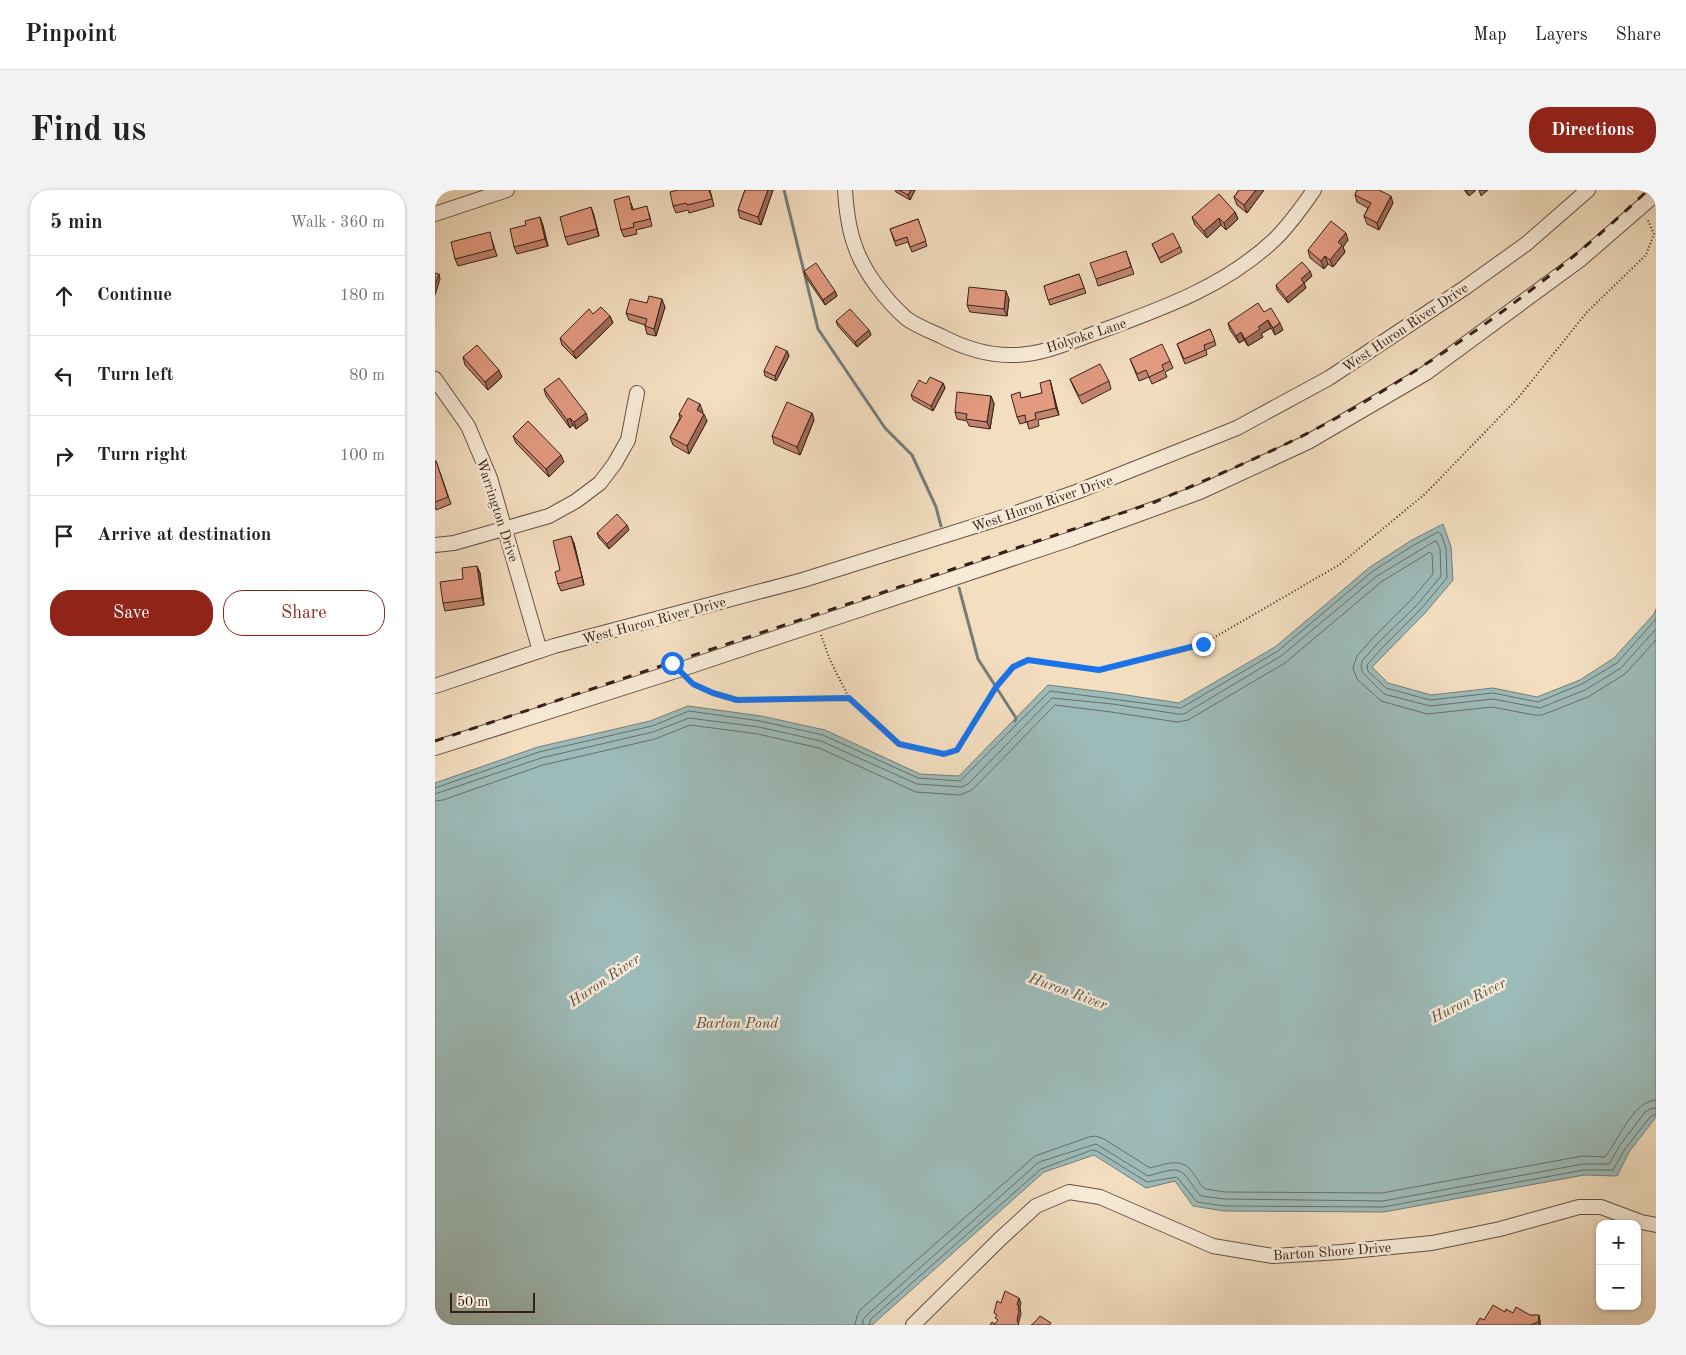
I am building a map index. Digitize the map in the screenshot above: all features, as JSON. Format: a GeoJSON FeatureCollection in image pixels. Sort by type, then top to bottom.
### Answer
{"type":"FeatureCollection","features":[{"type":"Feature","properties":{"kind":"street"},"geometry":{"type":"LineString","coordinates":[[435,214],[507,190]]}},
{"type":"Feature","properties":{"kind":"street","name":"Holyoke Lane"},"geometry":{"type":"LineString","coordinates":[[845,190],[854,246],[867,271],[892,304],[909,320],[961,346],[985,352],[1010,355],[1053,348],[1142,317],[1201,291],[1242,266],[1274,240],[1299,212],[1314,190]]}},
{"type":"Feature","properties":{"kind":"street","name":"West Huron River Drive"},"geometry":{"type":"LineString","coordinates":[[435,686],[540,650],[803,580],[1011,515],[1076,492],[1237,428],[1329,378],[1466,287],[1526,244],[1588,190]]}},
{"type":"Feature","properties":{"kind":"street"},"geometry":{"type":"LineString","coordinates":[[435,748],[817,624],[1062,542],[1200,492],[1308,442],[1426,373],[1581,259],[1656,194]]}},
{"type":"Feature","properties":{"kind":"street","name":"Warrington Drive"},"geometry":{"type":"LineString","coordinates":[[435,379],[468,426],[490,478],[540,650]]}},
{"type":"Feature","properties":{"kind":"street"},"geometry":{"type":"LineString","coordinates":[[435,545],[454,543],[549,516],[576,501],[600,484],[628,440],[637,393]]}},
{"type":"Feature","properties":{"kind":"street","name":"Barton Shore Drive"},"geometry":{"type":"LineString","coordinates":[[913,1325],[1036,1206],[1069,1192],[1100,1197],[1213,1246],[1273,1256],[1432,1244],[1500,1229],[1579,1207],[1601,1207],[1656,1226]]}},
{"type":"Feature","properties":{"kind":"path"},"geometry":{"type":"LineString","coordinates":[[817,624],[830,660],[849,698],[899,744],[944,754],[957,750],[996,687],[1013,667],[1028,660],[1099,670],[1203,644],[1339,565],[1425,494],[1517,398],[1587,312],[1646,255],[1654,234],[1642,208]]}},
{"type":"Feature","properties":{"kind":"path"},"geometry":{"type":"LineString","coordinates":[[679,670],[693,684],[713,693],[737,700],[849,698]]}},
{"type":"Feature","properties":{"kind":"water","name":"Barton Pond"},"geometry":{"type":"Polygon","coordinates":[[[1443,524],[1451,547],[1453,580],[1425,613],[1372,667],[1388,683],[1431,695],[1493,688],[1537,697],[1580,680],[1614,658],[1654,614],[1656,609],[1656,1117],[1629,1152],[1617,1176],[1584,1175],[1384,1212],[1224,1211],[1193,1206],[1175,1181],[1146,1188],[1094,1155],[1044,1172],[872,1325],[435,1325],[435,783],[538,747],[650,721],[688,706],[761,716],[825,730],[920,774],[959,776],[1048,685],[1179,703],[1275,647],[1370,567],[1412,540],[1443,524]]]}},
{"type":"Feature","properties":{"kind":"building"},"geometry":{"type":"Polygon","coordinates":[[[678,190],[709,190],[712,199],[673,206],[670,192],[678,190]]]}},
{"type":"Feature","properties":{"kind":"building"},"geometry":{"type":"Polygon","coordinates":[[[745,190],[768,190],[758,217],[738,210],[745,190]]]}},
{"type":"Feature","properties":{"kind":"building"},"geometry":{"type":"Polygon","coordinates":[[[899,190],[911,190],[908,195],[899,190]]]}},
{"type":"Feature","properties":{"kind":"building"},"geometry":{"type":"Polygon","coordinates":[[[1239,190],[1256,190],[1244,205],[1234,197],[1239,190]]]}},
{"type":"Feature","properties":{"kind":"building"},"geometry":{"type":"Polygon","coordinates":[[[1357,190],[1379,190],[1391,196],[1377,223],[1364,216],[1371,203],[1355,195],[1357,190]]]}},
{"type":"Feature","properties":{"kind":"building"},"geometry":{"type":"Polygon","coordinates":[[[1219,194],[1235,212],[1224,223],[1219,218],[1204,231],[1192,217],[1219,194]]]}},
{"type":"Feature","properties":{"kind":"building"},"geometry":{"type":"Polygon","coordinates":[[[629,196],[632,210],[647,206],[650,219],[633,223],[634,227],[621,230],[614,200],[629,196]]]}},
{"type":"Feature","properties":{"kind":"building"},"geometry":{"type":"Polygon","coordinates":[[[591,207],[597,229],[565,237],[560,217],[591,207]]]}},
{"type":"Feature","properties":{"kind":"building"},"geometry":{"type":"Polygon","coordinates":[[[540,217],[545,239],[514,247],[510,229],[526,225],[525,221],[540,217]]]}},
{"type":"Feature","properties":{"kind":"building"},"geometry":{"type":"Polygon","coordinates":[[[918,219],[926,241],[910,247],[907,237],[895,241],[890,229],[918,219]]]}},
{"type":"Feature","properties":{"kind":"building"},"geometry":{"type":"Polygon","coordinates":[[[1331,221],[1346,233],[1338,242],[1342,245],[1330,260],[1325,256],[1321,261],[1308,250],[1331,221]]]}},
{"type":"Feature","properties":{"kind":"building"},"geometry":{"type":"Polygon","coordinates":[[[490,232],[494,249],[455,259],[451,242],[490,232]]]}},
{"type":"Feature","properties":{"kind":"building"},"geometry":{"type":"Polygon","coordinates":[[[1173,233],[1180,247],[1159,258],[1152,244],[1173,233]]]}},
{"type":"Feature","properties":{"kind":"building"},"geometry":{"type":"Polygon","coordinates":[[[1126,251],[1131,267],[1096,279],[1090,263],[1126,251]]]}},
{"type":"Feature","properties":{"kind":"building"},"geometry":{"type":"Polygon","coordinates":[[[1302,262],[1310,271],[1301,279],[1304,283],[1286,298],[1276,285],[1302,262]]]}},
{"type":"Feature","properties":{"kind":"building"},"geometry":{"type":"Polygon","coordinates":[[[816,263],[835,291],[823,300],[804,271],[816,263]]]}},
{"type":"Feature","properties":{"kind":"building"},"geometry":{"type":"Polygon","coordinates":[[[435,273],[439,274],[435,284],[435,273]]]}},
{"type":"Feature","properties":{"kind":"building"},"geometry":{"type":"Polygon","coordinates":[[[1079,274],[1084,288],[1048,300],[1044,286],[1079,274]]]}},
{"type":"Feature","properties":{"kind":"building"},"geometry":{"type":"Polygon","coordinates":[[[969,287],[1006,291],[1004,309],[967,305],[969,287]]]}},
{"type":"Feature","properties":{"kind":"building"},"geometry":{"type":"Polygon","coordinates":[[[649,296],[662,299],[654,329],[645,326],[647,319],[626,313],[630,299],[647,303],[649,296]]]}},
{"type":"Feature","properties":{"kind":"building"},"geometry":{"type":"Polygon","coordinates":[[[1258,303],[1264,312],[1271,308],[1280,323],[1273,328],[1268,320],[1258,327],[1260,329],[1245,339],[1241,332],[1236,336],[1228,323],[1258,303]]]}},
{"type":"Feature","properties":{"kind":"building"},"geometry":{"type":"Polygon","coordinates":[[[601,307],[610,316],[573,352],[560,338],[589,309],[593,314],[601,307]]]}},
{"type":"Feature","properties":{"kind":"building"},"geometry":{"type":"Polygon","coordinates":[[[850,309],[869,330],[855,342],[836,321],[850,309]]]}},
{"type":"Feature","properties":{"kind":"building"},"geometry":{"type":"Polygon","coordinates":[[[1210,329],[1215,341],[1204,345],[1205,350],[1184,359],[1177,344],[1210,329]]]}},
{"type":"Feature","properties":{"kind":"building"},"geometry":{"type":"Polygon","coordinates":[[[1162,344],[1170,361],[1162,365],[1164,370],[1149,377],[1146,370],[1137,374],[1130,359],[1162,344]]]}},
{"type":"Feature","properties":{"kind":"building"},"geometry":{"type":"Polygon","coordinates":[[[477,345],[499,370],[485,382],[463,357],[477,345]]]}},
{"type":"Feature","properties":{"kind":"building"},"geometry":{"type":"Polygon","coordinates":[[[776,346],[787,351],[775,376],[764,371],[776,346]]]}},
{"type":"Feature","properties":{"kind":"building"},"geometry":{"type":"Polygon","coordinates":[[[1100,364],[1109,381],[1079,396],[1070,379],[1100,364]]]}},
{"type":"Feature","properties":{"kind":"building"},"geometry":{"type":"Polygon","coordinates":[[[930,377],[943,383],[931,406],[911,395],[919,380],[926,384],[930,377]]]}},
{"type":"Feature","properties":{"kind":"building"},"geometry":{"type":"Polygon","coordinates":[[[559,378],[586,413],[574,422],[570,418],[567,420],[544,389],[559,378]]]}},
{"type":"Feature","properties":{"kind":"building"},"geometry":{"type":"Polygon","coordinates":[[[1050,380],[1056,408],[1035,413],[1036,419],[1026,422],[1025,415],[1017,417],[1011,395],[1020,392],[1021,398],[1042,393],[1040,383],[1050,380]]]}},
{"type":"Feature","properties":{"kind":"building"},"geometry":{"type":"Polygon","coordinates":[[[957,392],[991,396],[987,422],[966,419],[967,414],[955,412],[957,392]]]}},
{"type":"Feature","properties":{"kind":"building"},"geometry":{"type":"Polygon","coordinates":[[[688,398],[700,404],[697,410],[704,414],[687,446],[670,437],[682,416],[679,414],[688,398]]]}},
{"type":"Feature","properties":{"kind":"building"},"geometry":{"type":"Polygon","coordinates":[[[787,402],[812,413],[797,447],[772,436],[787,402]]]}},
{"type":"Feature","properties":{"kind":"building"},"geometry":{"type":"Polygon","coordinates":[[[528,421],[561,455],[546,469],[513,436],[528,421]]]}},
{"type":"Feature","properties":{"kind":"building"},"geometry":{"type":"Polygon","coordinates":[[[435,461],[448,497],[435,502],[435,461]]]}},
{"type":"Feature","properties":{"kind":"building"},"geometry":{"type":"Polygon","coordinates":[[[617,514],[627,525],[607,544],[597,533],[617,514]]]}},
{"type":"Feature","properties":{"kind":"building"},"geometry":{"type":"Polygon","coordinates":[[[571,536],[582,577],[558,584],[555,572],[560,570],[553,541],[571,536]]]}},
{"type":"Feature","properties":{"kind":"building"},"geometry":{"type":"Polygon","coordinates":[[[477,566],[482,598],[443,603],[440,582],[463,579],[462,568],[477,566]]]}},
{"type":"Feature","properties":{"kind":"building"},"geometry":{"type":"Polygon","coordinates":[[[1005,1291],[1019,1298],[1017,1320],[1019,1325],[990,1325],[992,1322],[995,1324],[998,1320],[995,1318],[997,1315],[994,1313],[997,1301],[1001,1303],[1005,1291]]]}},
{"type":"Feature","properties":{"kind":"building"},"geometry":{"type":"Polygon","coordinates":[[[1493,1305],[1505,1312],[1506,1309],[1513,1313],[1516,1307],[1530,1315],[1539,1315],[1538,1322],[1530,1325],[1476,1325],[1480,1318],[1484,1320],[1493,1305]]]}},
{"type":"Feature","properties":{"kind":"building"},"geometry":{"type":"Polygon","coordinates":[[[1040,1316],[1051,1323],[1050,1325],[1031,1325],[1040,1316]]]}},
{"type":"Feature","properties":{"kind":"waterway"},"geometry":{"type":"LineString","coordinates":[[784,190],[818,329],[885,428],[912,455],[936,507],[941,526]]}},
{"type":"Feature","properties":{"kind":"waterway"},"geometry":{"type":"LineString","coordinates":[[959,588],[978,659],[1016,718],[1015,721]]}},
{"type":"Feature","properties":{"kind":"railway"},"geometry":{"type":"LineString","coordinates":[[435,741],[1155,502],[1249,461],[1295,440],[1340,416],[1462,340],[1577,254],[1648,190]]}},
{"type":"Feature","properties":{"kind":"route"},"geometry":{"type":"LineString","coordinates":[[672,663],[693,684],[713,693],[737,700],[849,698],[899,744],[944,754],[957,750],[996,687],[1013,667],[1028,660],[1099,670],[1203,644]]}},
{"type":"Feature","properties":{"kind":"water label","name":"Huron River"},"geometry":{"type":"Point","coordinates":[604,980]}},
{"type":"Feature","properties":{"kind":"water label","name":"Huron River"},"geometry":{"type":"Point","coordinates":[1068,991]}},
{"type":"Feature","properties":{"kind":"water label","name":"Huron River"},"geometry":{"type":"Point","coordinates":[1468,1000]}}]}
